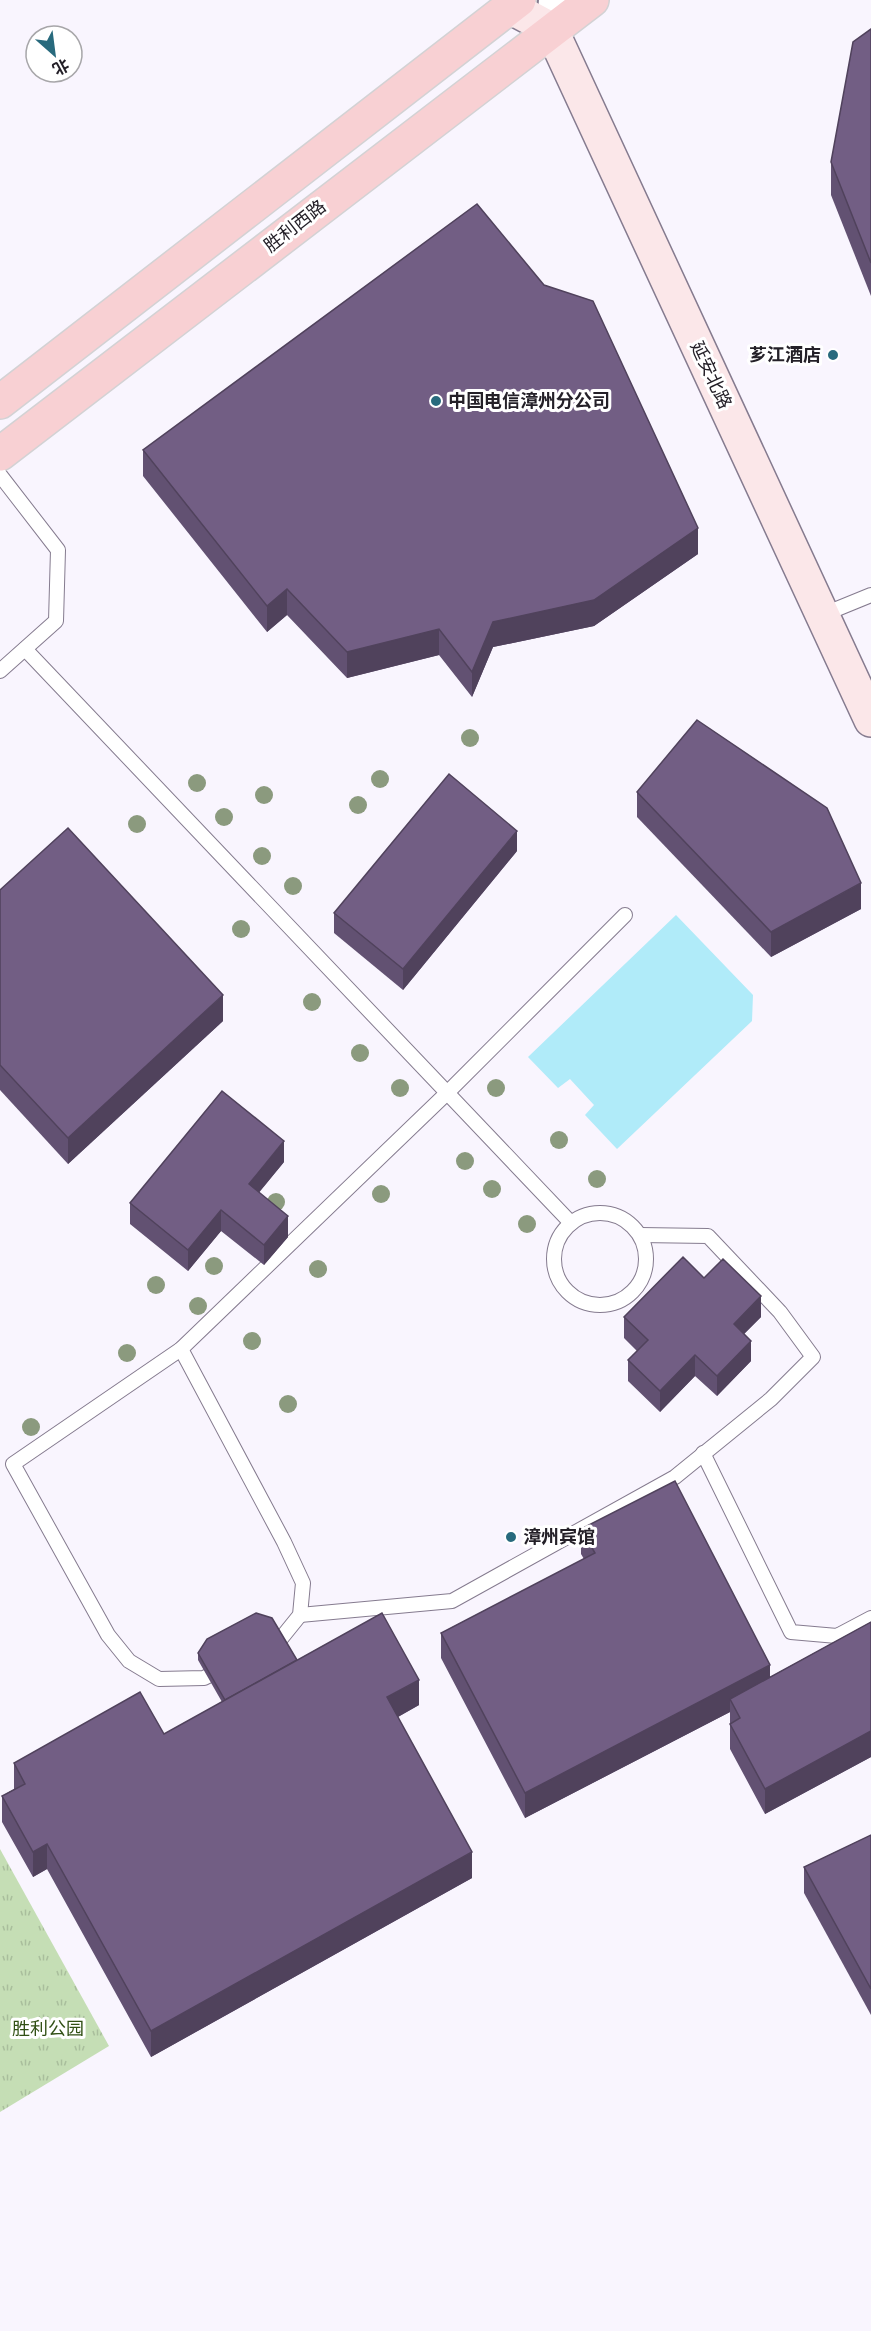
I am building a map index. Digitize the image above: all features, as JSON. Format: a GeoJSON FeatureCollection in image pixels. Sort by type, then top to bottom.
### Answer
{"type":"FeatureCollection","features":[{"type":"Feature","properties":{"kind":"main road","name":"胜利西路"},"geometry":{"type":"LineString","coordinates":[[0,454],[552,15],[592,0]]}},
{"type":"Feature","properties":{"kind":"main road"},"geometry":{"type":"LineString","coordinates":[[0,402],[511,2],[552,15]]}},
{"type":"Feature","properties":{"kind":"main road","name":"延安北路"},"geometry":{"type":"LineString","coordinates":[[552,15],[871,720]]}},
{"type":"Feature","properties":{"kind":"lane"},"geometry":{"type":"LineString","coordinates":[[0,475],[58,550],[56,621],[0,671]]}},
{"type":"Feature","properties":{"kind":"lane"},"geometry":{"type":"LineString","coordinates":[[822,615],[871,594]]}},
{"type":"Feature","properties":{"kind":"lane"},"geometry":{"type":"LineString","coordinates":[[24,649],[571,1223]]}},
{"type":"Feature","properties":{"kind":"lane"},"geometry":{"type":"LineString","coordinates":[[236,1662],[204,1678],[159,1679],[129,1661],[108,1635],[13,1464],[181,1349],[447,1093],[625,915]]}},
{"type":"Feature","properties":{"kind":"lane"},"geometry":{"type":"LineString","coordinates":[[601,1212],[616,1215],[630,1223],[640,1235],[646,1250],[646,1266],[641,1281],[631,1293],[618,1301],[604,1305],[589,1304],[564,1289],[556,1276],[555,1247],[561,1233],[571,1223],[585,1215],[601,1212]]}},
{"type":"Feature","properties":{"kind":"lane"},"geometry":{"type":"LineString","coordinates":[[300,1616],[452,1601],[675,1477],[771,1399],[813,1357],[780,1312],[708,1236],[640,1235]]}},
{"type":"Feature","properties":{"kind":"lane"},"geometry":{"type":"LineString","coordinates":[[181,1349],[284,1542],[303,1584],[300,1616],[279,1641],[258,1652]]}},
{"type":"Feature","properties":{"kind":"lane"},"geometry":{"type":"LineString","coordinates":[[703,1453],[791,1632],[837,1636],[871,1618]]}},
{"type":"Feature","properties":{"kind":"green space","name":"胜利公园"},"geometry":{"type":"Polygon","coordinates":[[[0,1849],[109,2046],[0,2112],[0,1849]]]}},
{"type":"Feature","properties":{"kind":"water"},"geometry":{"type":"Polygon","coordinates":[[[676,915],[753,995],[752,1021],[617,1149],[585,1115],[594,1105],[570,1079],[558,1088],[528,1057],[676,915]]]}},
{"type":"Feature","properties":{"kind":"building"},"geometry":{"type":"Polygon","coordinates":[[[871,29],[871,263],[831,162],[853,42],[871,29]]]}},
{"type":"Feature","properties":{"kind":"building","name":"中国电信漳州分公司"},"geometry":{"type":"Polygon","coordinates":[[[477,204],[544,285],[593,301],[698,528],[594,600],[493,622],[472,672],[439,629],[347,652],[287,589],[267,606],[143,450],[477,204]]]}},
{"type":"Feature","properties":{"kind":"building"},"geometry":{"type":"Polygon","coordinates":[[[697,720],[827,808],[861,883],[771,932],[637,792],[697,720]]]}},
{"type":"Feature","properties":{"kind":"building"},"geometry":{"type":"Polygon","coordinates":[[[449,774],[517,831],[403,969],[334,913],[449,774]]]}},
{"type":"Feature","properties":{"kind":"building"},"geometry":{"type":"Polygon","coordinates":[[[68,828],[223,995],[68,1138],[0,1065],[0,890],[68,828]]]}},
{"type":"Feature","properties":{"kind":"building"},"geometry":{"type":"Polygon","coordinates":[[[222,1091],[284,1141],[249,1184],[288,1216],[264,1245],[221,1210],[188,1250],[130,1203],[222,1091]]]}},
{"type":"Feature","properties":{"kind":"building"},"geometry":{"type":"Polygon","coordinates":[[[683,1257],[704,1278],[723,1259],[761,1296],[734,1324],[751,1341],[717,1376],[695,1355],[660,1391],[628,1360],[648,1340],[624,1317],[683,1257]]]}},
{"type":"Feature","properties":{"kind":"building"},"geometry":{"type":"Polygon","coordinates":[[[675,1481],[770,1665],[525,1793],[441,1633],[595,1553],[581,1529],[675,1481]]]}},
{"type":"Feature","properties":{"kind":"building"},"geometry":{"type":"Polygon","coordinates":[[[256,1613],[272,1618],[297,1660],[225,1700],[198,1653],[207,1639],[256,1613]]]}},
{"type":"Feature","properties":{"kind":"building"},"geometry":{"type":"Polygon","coordinates":[[[382,1613],[419,1680],[387,1697],[472,1852],[151,2031],[47,1844],[33,1852],[2,1796],[25,1784],[14,1763],[140,1692],[164,1734],[382,1613]]]}},
{"type":"Feature","properties":{"kind":"building"},"geometry":{"type":"Polygon","coordinates":[[[871,1622],[871,1731],[765,1789],[730,1724],[740,1718],[730,1699],[871,1622]]]}},
{"type":"Feature","properties":{"kind":"building"},"geometry":{"type":"Polygon","coordinates":[[[871,1835],[871,1989],[804,1867],[871,1835]]]}},
{"type":"Feature","properties":{"kind":"place","name":"芗江酒店"},"geometry":{"type":"Point","coordinates":[833,355]}},
{"type":"Feature","properties":{"kind":"place","name":"中国电信漳州分公司"},"geometry":{"type":"Point","coordinates":[436,401]}},
{"type":"Feature","properties":{"kind":"place","name":"漳州宾馆"},"geometry":{"type":"Point","coordinates":[511,1537]}}]}
